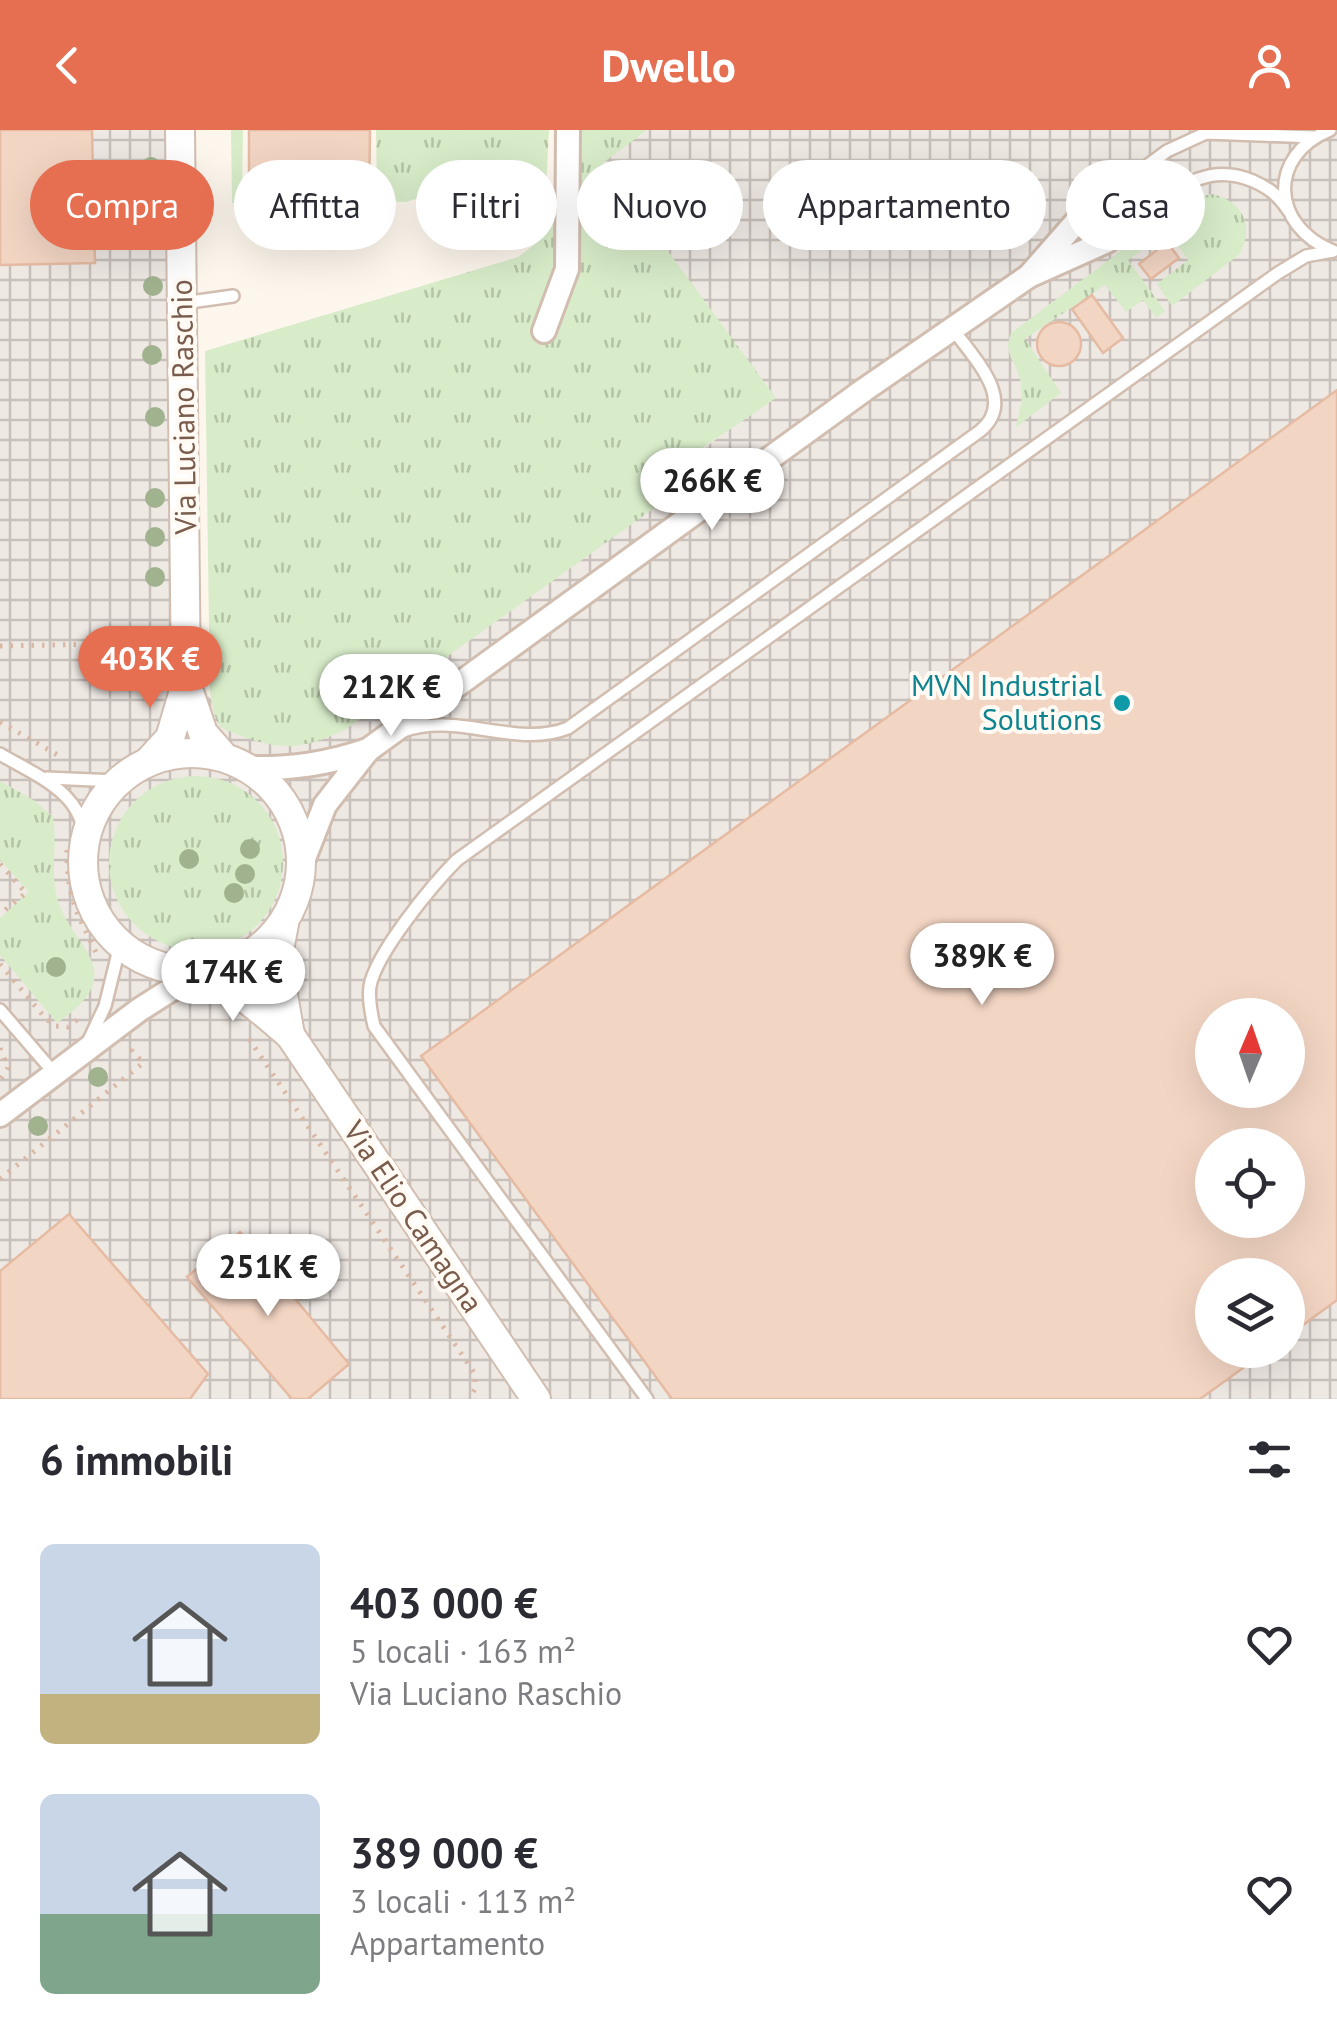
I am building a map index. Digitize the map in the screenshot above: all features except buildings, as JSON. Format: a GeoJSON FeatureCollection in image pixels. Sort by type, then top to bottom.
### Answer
{"type":"FeatureCollection","features":[{"type":"Feature","properties":{"kind":"street","name":"Via Luciano Raschio"},"geometry":{"type":"LineString","coordinates":[[180,130],[186,684],[170,738],[149,761],[117,781],[75,840],[88,898],[100,924],[120,945],[143,960],[194,974],[241,960],[260,948],[284,923],[294,903],[303,861],[300,839],[288,809],[268,783],[203,733],[186,684]]}},
{"type":"Feature","properties":{"kind":"street"},"geometry":{"type":"LineString","coordinates":[[544,331],[566,269],[568,130]]}},
{"type":"Feature","properties":{"kind":"street"},"geometry":{"type":"LineString","coordinates":[[1029,276],[1066,234]]}},
{"type":"Feature","properties":{"kind":"street"},"geometry":{"type":"LineString","coordinates":[[236,762],[288,769],[324,764],[376,744],[953,328],[1029,276],[1087,250]]}},
{"type":"Feature","properties":{"kind":"street"},"geometry":{"type":"LineString","coordinates":[[303,861],[326,805],[376,744]]}},
{"type":"Feature","properties":{"kind":"street","name":"Via Luciano Raschio"},"geometry":{"type":"LineString","coordinates":[[149,761],[199,753],[236,762]]}},
{"type":"Feature","properties":{"kind":"street","name":"Via Elio Camagna"},"geometry":{"type":"LineString","coordinates":[[284,923],[277,960],[290,1035]]}},
{"type":"Feature","properties":{"kind":"street"},"geometry":{"type":"LineString","coordinates":[[0,1115],[139,1010],[194,974]]}},
{"type":"Feature","properties":{"kind":"street","name":"Via Elio Camagna"},"geometry":{"type":"LineString","coordinates":[[194,974],[216,979],[243,995],[290,1035],[536,1399]]}},
{"type":"Feature","properties":{"kind":"lane"},"geometry":{"type":"LineString","coordinates":[[1288,210],[1284,190],[1288,169],[1298,151],[1330,130]]}},
{"type":"Feature","properties":{"kind":"lane"},"geometry":{"type":"LineString","coordinates":[[1156,160],[1206,133],[1314,137]]}},
{"type":"Feature","properties":{"kind":"lane"},"geometry":{"type":"LineString","coordinates":[[1205,177],[1223,173],[1254,181],[1280,197],[1298,229],[1314,243],[1335,251]]}},
{"type":"Feature","properties":{"kind":"lane"},"geometry":{"type":"LineString","coordinates":[[647,1399],[374,1026],[370,987],[376,967],[437,880],[457,860],[1278,272],[1306,256],[1335,251]]}},
{"type":"Feature","properties":{"kind":"lane"},"geometry":{"type":"LineString","coordinates":[[183,303],[233,296]]}},
{"type":"Feature","properties":{"kind":"lane"},"geometry":{"type":"LineString","coordinates":[[376,744],[411,728],[432,725],[540,735],[568,728],[988,424],[996,404],[990,383],[953,328]]}},
{"type":"Feature","properties":{"kind":"lane"},"geometry":{"type":"LineString","coordinates":[[0,754],[60,790],[73,804],[79,816],[75,840]]}},
{"type":"Feature","properties":{"kind":"lane"},"geometry":{"type":"LineString","coordinates":[[38,776],[78,782],[117,781]]}},
{"type":"Feature","properties":{"kind":"lane"},"geometry":{"type":"LineString","coordinates":[[81,1056],[105,1006],[120,945]]}},
{"type":"Feature","properties":{"kind":"lane"},"geometry":{"type":"LineString","coordinates":[[0,1010],[55,1074]]}},
{"type":"Feature","properties":{"kind":"path"},"geometry":{"type":"LineString","coordinates":[[0,646],[156,644],[162,649]]}},
{"type":"Feature","properties":{"kind":"path"},"geometry":{"type":"LineString","coordinates":[[0,722],[76,766]]}},
{"type":"Feature","properties":{"kind":"path"},"geometry":{"type":"LineString","coordinates":[[75,840],[66,875],[80,926],[101,970]]}},
{"type":"Feature","properties":{"kind":"path"},"geometry":{"type":"LineString","coordinates":[[0,864],[26,892],[0,914]]}},
{"type":"Feature","properties":{"kind":"path"},"geometry":{"type":"LineString","coordinates":[[0,964],[56,1026],[68,1027],[83,1015]]}},
{"type":"Feature","properties":{"kind":"path"},"geometry":{"type":"LineString","coordinates":[[242,1024],[475,1374],[470,1399]]}},
{"type":"Feature","properties":{"kind":"path"},"geometry":{"type":"LineString","coordinates":[[0,1180],[143,1063],[132,1050],[142,1042]]}},
{"type":"Feature","properties":{"kind":"path"},"geometry":{"type":"LineString","coordinates":[[0,1048],[8,1068],[0,1080]]}},
{"type":"Feature","properties":{"kind":"shaded area"},"geometry":{"type":"Polygon","coordinates":[[[0,130],[165,130],[166,160],[30,160],[30,250],[167,250],[174,649],[216,706],[334,724],[758,408],[644,250],[743,250],[743,160],[583,160],[624,130],[1337,130],[1337,1399],[0,1399],[0,130]]]}},
{"type":"Feature","properties":{"kind":"green space"},"geometry":{"type":"Polygon","coordinates":[[[231,130],[243,130],[242,160],[234,160],[232,203],[231,130]]]}},
{"type":"Feature","properties":{"kind":"green space"},"geometry":{"type":"Polygon","coordinates":[[[376,130],[549,130],[547,160],[416,160],[416,199],[406,202],[396,202],[396,160],[376,160],[376,130]]]}},
{"type":"Feature","properties":{"kind":"green space"},"geometry":{"type":"Polygon","coordinates":[[[558,130],[647,130],[607,160],[577,160],[577,250],[667,250],[776,398],[673,468],[685,486],[345,730],[312,743],[282,746],[220,727],[210,692],[205,351],[518,257],[527,250],[557,250],[558,130]]]}},
{"type":"Feature","properties":{"kind":"green space"},"geometry":{"type":"Polygon","coordinates":[[[1205,196],[1222,197],[1238,208],[1246,225],[1244,244],[1239,255],[1172,306],[1157,284],[1188,260],[1181,250],[1205,250],[1205,196]]]}},
{"type":"Feature","properties":{"kind":"green space"},"geometry":{"type":"Polygon","coordinates":[[[1122,250],[1142,250],[1128,260],[1165,311],[1156,318],[1143,300],[1126,312],[1105,285],[1025,339],[1061,393],[1015,428],[1022,392],[1009,352],[1011,333],[1122,250]]]}},
{"type":"Feature","properties":{"kind":"green space"},"geometry":{"type":"Polygon","coordinates":[[[196,776],[229,783],[257,802],[276,830],[283,863],[276,896],[257,924],[229,943],[196,950],[163,943],[135,924],[116,896],[109,863],[116,830],[135,802],[163,783],[196,776]]]}},
{"type":"Feature","properties":{"kind":"green space"},"geometry":{"type":"Polygon","coordinates":[[[0,781],[35,801],[53,817],[55,888],[60,908],[94,971],[92,986],[81,1003],[57,1023],[0,955],[0,918],[29,892],[0,860],[0,781]]]}},
{"type":"Feature","properties":{"kind":"place","name":"MVN Industrial Solutions"},"geometry":{"type":"Point","coordinates":[1122,703]}}]}
